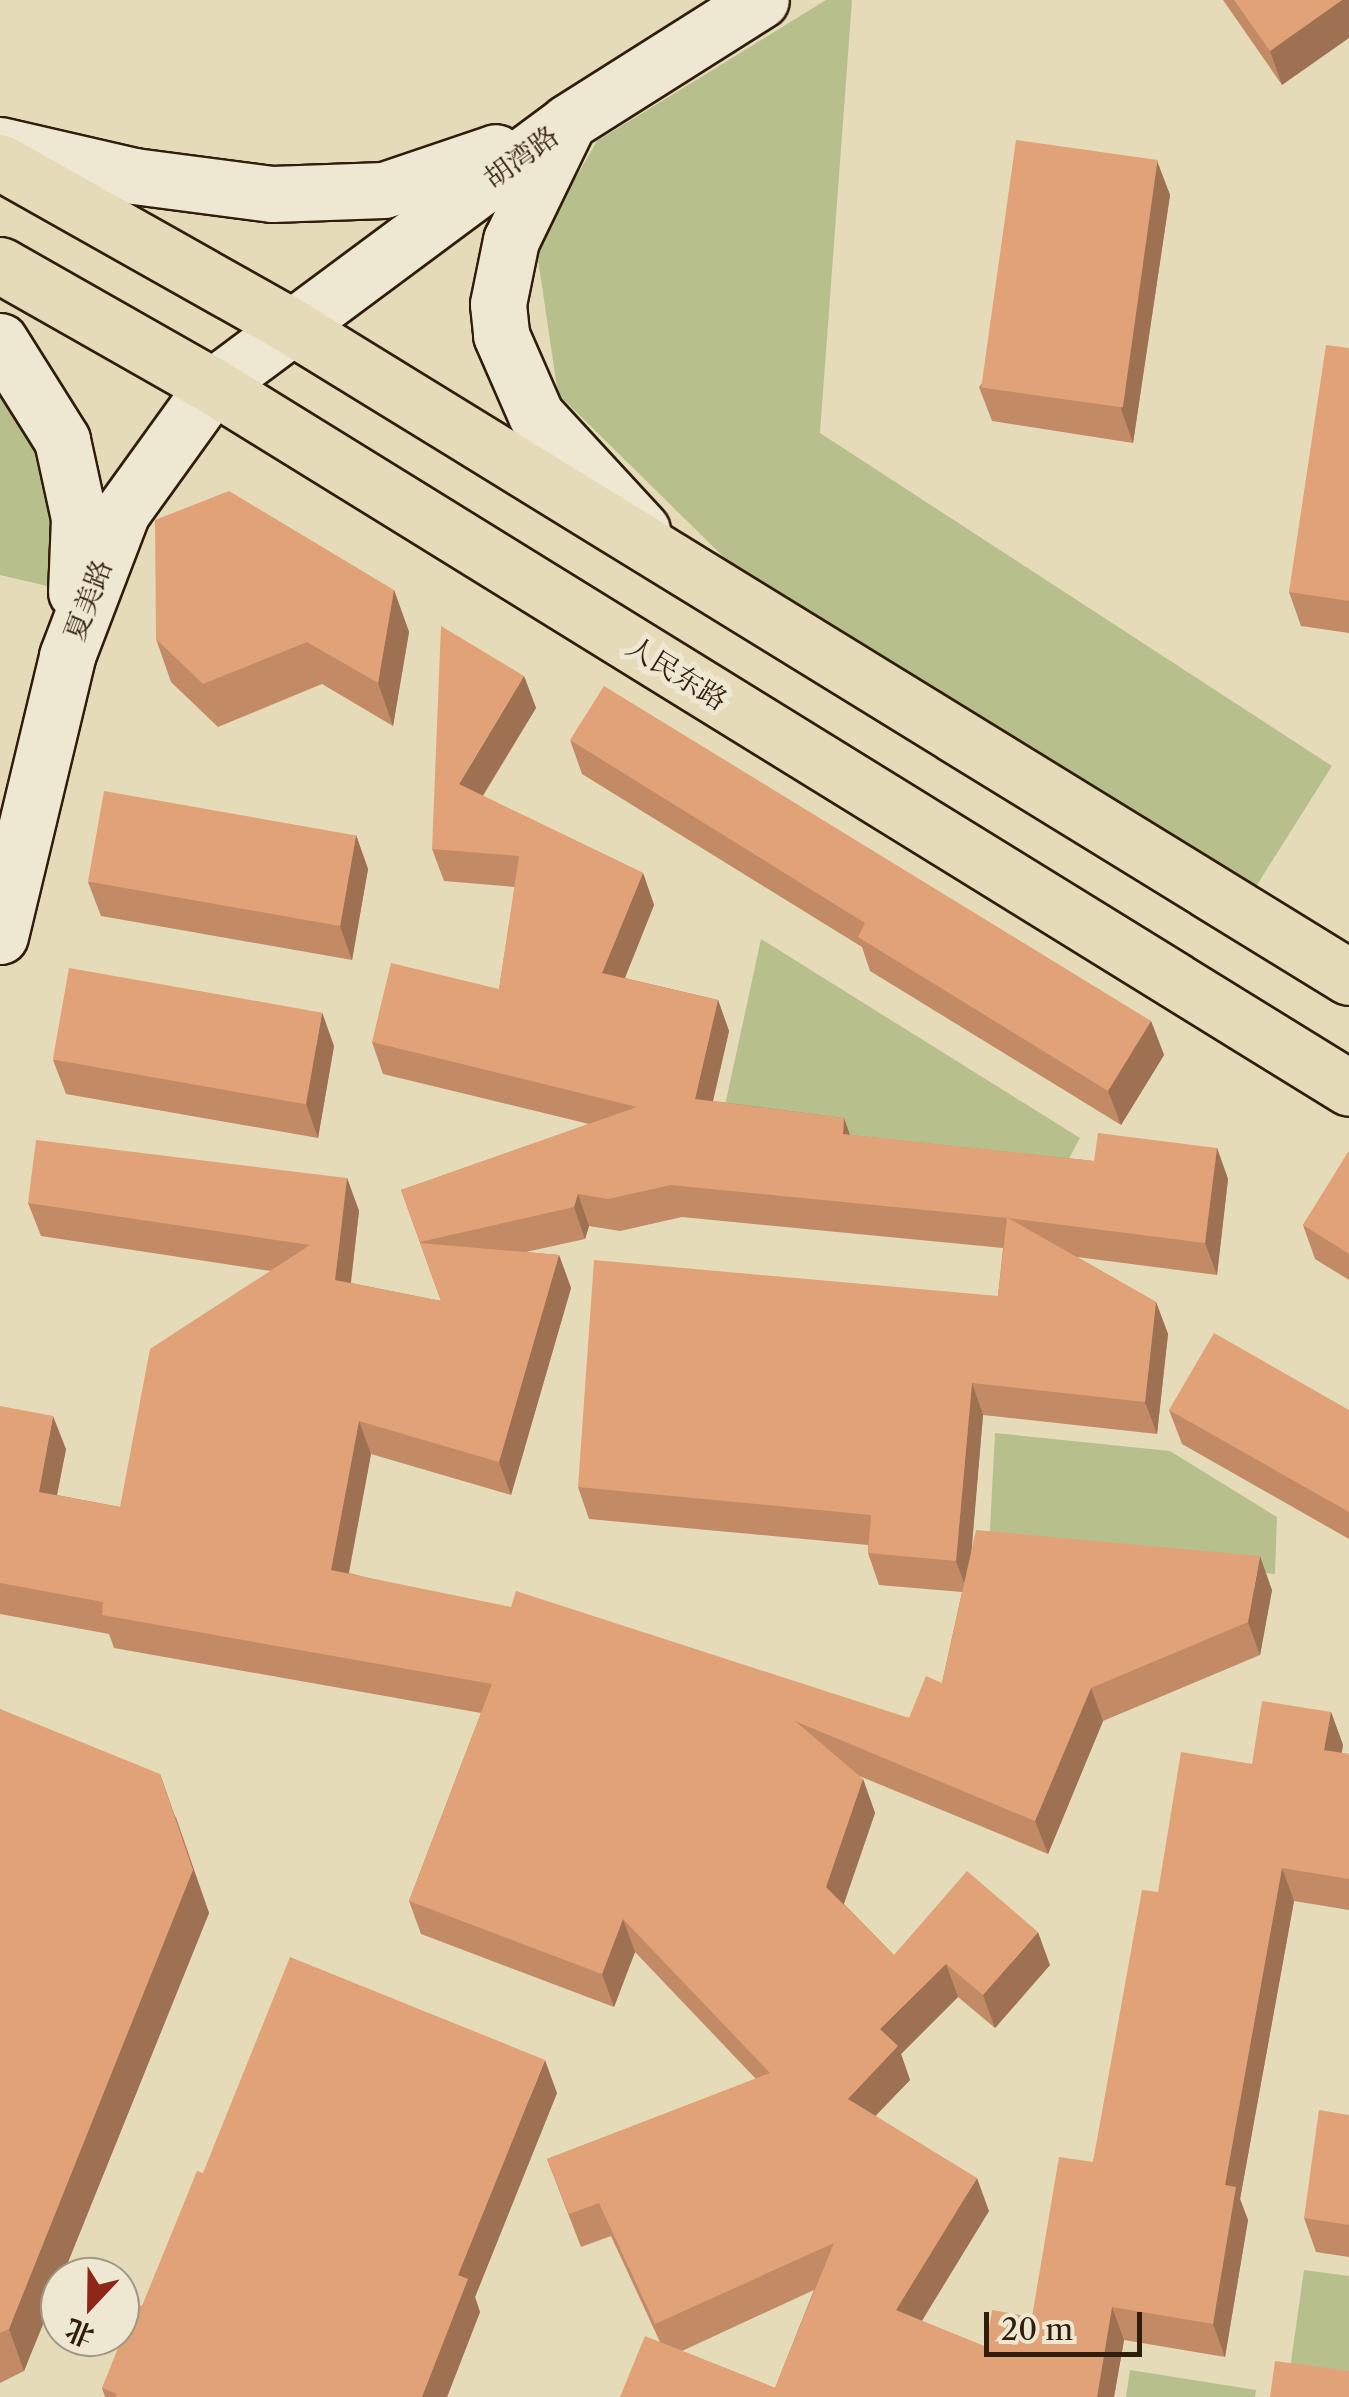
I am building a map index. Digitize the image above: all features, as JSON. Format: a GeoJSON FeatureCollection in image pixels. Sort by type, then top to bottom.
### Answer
{"type":"FeatureCollection","features":[{"type":"Feature","properties":{"kind":"main road"},"geometry":{"type":"LineString","coordinates":[[0,162],[289,325],[725,599],[1349,978]]}},
{"type":"Feature","properties":{"kind":"main road","name":"人民东路"},"geometry":{"type":"LineString","coordinates":[[0,266],[214,386],[1349,1088]]}},
{"type":"Feature","properties":{"kind":"street","name":"胡湾路"},"geometry":{"type":"LineString","coordinates":[[289,325],[568,122],[761,0]]}},
{"type":"Feature","properties":{"kind":"street"},"geometry":{"type":"LineString","coordinates":[[0,145],[134,176],[272,194],[331,194],[384,190],[460,167],[568,122]]}},
{"type":"Feature","properties":{"kind":"street"},"geometry":{"type":"LineString","coordinates":[[568,122],[511,240],[500,288],[500,336],[536,415],[634,524],[725,599]]}},
{"type":"Feature","properties":{"kind":"street","name":"夏美路"},"geometry":{"type":"LineString","coordinates":[[0,936],[66,656],[122,512],[214,386],[289,325]]}},
{"type":"Feature","properties":{"kind":"street"},"geometry":{"type":"LineString","coordinates":[[0,340],[52,418],[74,483],[78,579],[66,656]]}},
{"type":"Feature","properties":{"kind":"green space"},"geometry":{"type":"Polygon","coordinates":[[[826,0],[852,0],[820,433],[1332,766],[1255,888],[746,579],[558,394],[536,246],[597,141],[826,0]]]}},
{"type":"Feature","properties":{"kind":"green space"},"geometry":{"type":"Polygon","coordinates":[[[0,374],[37,434],[65,520],[60,589],[0,575],[0,374]]]}},
{"type":"Feature","properties":{"kind":"green space"},"geometry":{"type":"Polygon","coordinates":[[[761,939],[1080,1138],[1059,1177],[721,1124],[761,939]]]}},
{"type":"Feature","properties":{"kind":"green space"},"geometry":{"type":"Polygon","coordinates":[[[995,1433],[1170,1451],[1277,1517],[1275,1574],[989,1548],[995,1433]]]}},
{"type":"Feature","properties":{"kind":"green space"},"geometry":{"type":"Polygon","coordinates":[[[1304,2270],[1349,2276],[1349,2385],[1289,2376],[1304,2270]]]}},
{"type":"Feature","properties":{"kind":"green space"},"geometry":{"type":"Polygon","coordinates":[[[1130,2370],[1256,2390],[1255,2397],[1126,2397],[1130,2370]]]}},
{"type":"Feature","properties":{"kind":"building"},"geometry":{"type":"Polygon","coordinates":[[[1234,0],[1342,0],[1270,51],[1234,0]]]}},
{"type":"Feature","properties":{"kind":"building"},"geometry":{"type":"Polygon","coordinates":[[[1016,140],[1158,160],[1123,407],[981,388],[1016,140]]]}},
{"type":"Feature","properties":{"kind":"building"},"geometry":{"type":"Polygon","coordinates":[[[1326,345],[1349,348],[1349,601],[1289,592],[1326,345]]]}},
{"type":"Feature","properties":{"kind":"building"},"geometry":{"type":"Polygon","coordinates":[[[229,491],[394,590],[378,683],[307,642],[203,684],[156,639],[155,520],[229,491]]]}},
{"type":"Feature","properties":{"kind":"building"},"geometry":{"type":"Polygon","coordinates":[[[441,626],[524,676],[459,784],[643,873],[602,973],[718,1000],[695,1099],[844,1118],[843,1134],[1094,1161],[1098,1133],[1217,1148],[1205,1243],[1008,1218],[1156,1302],[1145,1402],[972,1383],[956,1561],[868,1553],[871,1515],[578,1487],[594,1260],[998,1296],[1007,1218],[671,1185],[608,1199],[578,1194],[574,1207],[420,1242],[401,1190],[637,1107],[372,1042],[391,963],[499,989],[519,856],[432,849],[441,626]]]}},
{"type":"Feature","properties":{"kind":"building"},"geometry":{"type":"Polygon","coordinates":[[[604,686],[1151,1021],[1108,1091],[858,937],[865,923],[570,740],[604,686]]]}},
{"type":"Feature","properties":{"kind":"building"},"geometry":{"type":"Polygon","coordinates":[[[104,791],[356,835],[340,926],[88,882],[104,791]]]}},
{"type":"Feature","properties":{"kind":"building"},"geometry":{"type":"Polygon","coordinates":[[[69,968],[322,1013],[306,1104],[53,1060],[69,968]]]}},
{"type":"Feature","properties":{"kind":"building"},"geometry":{"type":"Polygon","coordinates":[[[36,1140],[347,1178],[335,1280],[441,1301],[420,1243],[559,1255],[499,1462],[359,1421],[331,1570],[511,1607],[516,1591],[909,1718],[926,1676],[942,1683],[976,1530],[1260,1556],[1248,1622],[1091,1688],[1035,1821],[795,1721],[863,1779],[826,1887],[894,1955],[967,1871],[1038,1932],[983,1995],[946,1964],[880,2029],[898,2046],[848,2099],[977,2178],[896,2310],[986,2347],[992,2310],[1032,2317],[1059,2157],[1093,2162],[1142,1890],[1158,1892],[1181,1752],[1252,1764],[1262,1701],[1331,1712],[1324,1750],[1349,1754],[1349,1879],[1282,1868],[1225,2185],[1236,2187],[1213,2324],[1112,2307],[1097,2397],[620,2397],[645,2336],[775,2388],[834,2243],[655,2324],[599,2203],[569,2214],[547,2159],[770,2073],[623,1919],[602,1974],[409,1901],[492,1684],[102,1615],[103,1602],[0,1583],[0,1406],[53,1416],[39,1492],[120,1507],[150,1349],[310,1245],[28,1203],[36,1140]]]}},
{"type":"Feature","properties":{"kind":"building"},"geometry":{"type":"Polygon","coordinates":[[[1349,1153],[1349,1254],[1303,1225],[1349,1153]]]}},
{"type":"Feature","properties":{"kind":"building"},"geometry":{"type":"Polygon","coordinates":[[[1214,1333],[1349,1410],[1349,1512],[1169,1410],[1214,1333]]]}},
{"type":"Feature","properties":{"kind":"building"},"geometry":{"type":"Polygon","coordinates":[[[0,1709],[160,1774],[193,1870],[9,2329],[0,2333],[0,1709]]]}},
{"type":"Feature","properties":{"kind":"building"},"geometry":{"type":"Polygon","coordinates":[[[290,1957],[545,2060],[458,2275],[468,2279],[422,2397],[115,2397],[117,2394],[102,2388],[114,2357],[140,2357],[140,2305],[197,2171],[203,2173],[290,1957]]]}},
{"type":"Feature","properties":{"kind":"building"},"geometry":{"type":"Polygon","coordinates":[[[1319,2110],[1349,2115],[1349,2225],[1304,2218],[1319,2110]]]}},
{"type":"Feature","properties":{"kind":"building"},"geometry":{"type":"Polygon","coordinates":[[[1275,2361],[1349,2371],[1349,2397],[1270,2397],[1275,2361]]]}}]}
